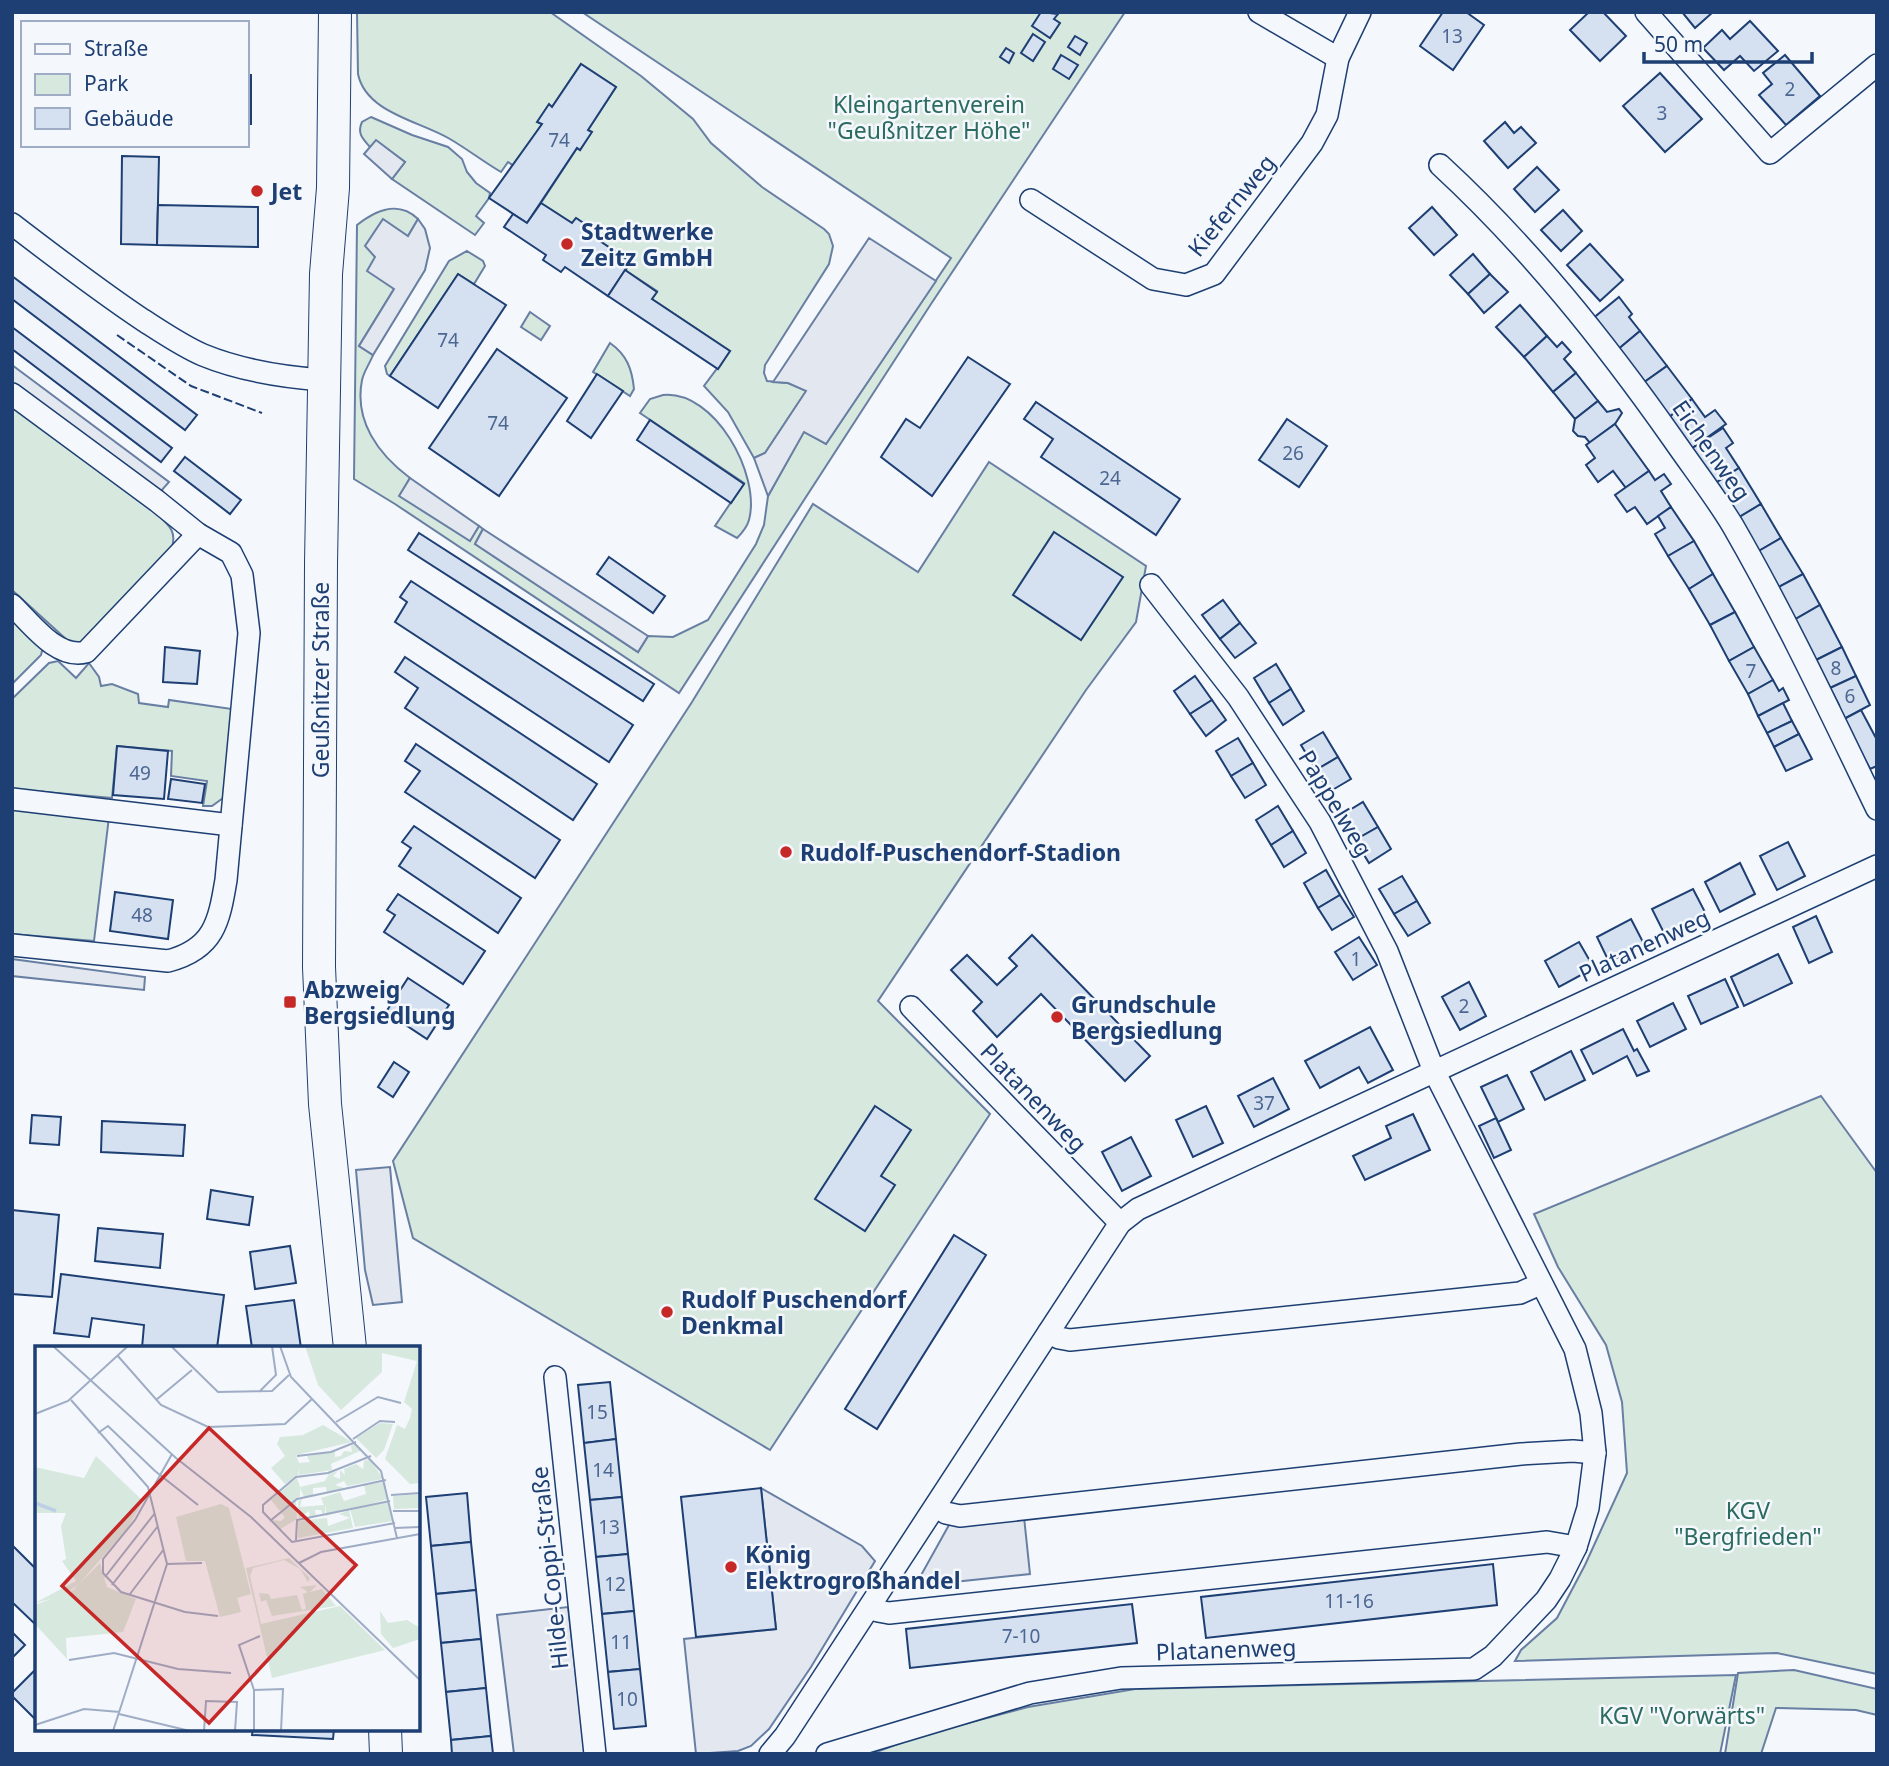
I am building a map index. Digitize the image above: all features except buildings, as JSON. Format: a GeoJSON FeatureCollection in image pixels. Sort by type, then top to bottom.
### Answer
{"type":"FeatureCollection","features":[{"type":"Feature","properties":{"kind":"main road","name":"Geußnitzer Straße"},"geometry":{"type":"LineString","coordinates":[[335,12],[333,188],[326,274],[319,701],[320,1022],[330,1160],[349,1346]]}},
{"type":"Feature","properties":{"kind":"main road"},"geometry":{"type":"LineString","coordinates":[[385,1731],[386,1754]]}},
{"type":"Feature","properties":{"kind":"street"},"geometry":{"type":"LineString","coordinates":[[1259,12],[1338,58]]}},
{"type":"Feature","properties":{"kind":"street","name":"Kiefernweg"},"geometry":{"type":"LineString","coordinates":[[1031,200],[1153,279],[1186,285],[1214,274],[1312,143],[1328,115],[1338,58],[1360,12]]}},
{"type":"Feature","properties":{"kind":"street"},"geometry":{"type":"LineString","coordinates":[[1646,12],[1770,153],[1877,65]]}},
{"type":"Feature","properties":{"kind":"street","name":"Eichenweg"},"geometry":{"type":"LineString","coordinates":[[1440,166],[1489,210],[1563,293],[1652,410],[1732,524],[1796,643],[1877,809]]}},
{"type":"Feature","properties":{"kind":"street"},"geometry":{"type":"LineString","coordinates":[[12,224],[106,294],[183,345],[203,355],[249,370],[283,377],[324,380]]}},
{"type":"Feature","properties":{"kind":"street"},"geometry":{"type":"LineString","coordinates":[[12,394],[198,534],[230,553],[242,575],[249,633],[231,825],[219,918],[203,946],[187,956],[168,961],[12,945]]}},
{"type":"Feature","properties":{"kind":"street"},"geometry":{"type":"LineString","coordinates":[[12,605],[56,646],[76,655],[86,652],[198,534]]}},
{"type":"Feature","properties":{"kind":"street","name":"Pappelweg"},"geometry":{"type":"LineString","coordinates":[[1151,585],[1238,696],[1321,822],[1387,951],[1434,1071]]}},
{"type":"Feature","properties":{"kind":"street"},"geometry":{"type":"LineString","coordinates":[[12,799],[231,825]]}},
{"type":"Feature","properties":{"kind":"street","name":"Platanenweg"},"geometry":{"type":"LineString","coordinates":[[770,1754],[785,1736],[937,1507],[1121,1223],[1138,1209],[1877,866]]}},
{"type":"Feature","properties":{"kind":"street","name":"Platanenweg"},"geometry":{"type":"LineString","coordinates":[[911,1007],[1121,1223]]}},
{"type":"Feature","properties":{"kind":"street","name":"Platanenweg"},"geometry":{"type":"LineString","coordinates":[[828,1754],[1030,1693],[1121,1678],[1474,1669],[1493,1656],[1546,1600],[1576,1547],[1588,1508],[1595,1453],[1591,1413],[1575,1349],[1434,1071]]}},
{"type":"Feature","properties":{"kind":"street"},"geometry":{"type":"LineString","coordinates":[[1049,1332],[1070,1340],[1520,1293],[1540,1284]]}},
{"type":"Feature","properties":{"kind":"street","name":"Hilde-Coppi-Straße"},"geometry":{"type":"LineString","coordinates":[[555,1377],[596,1754]]}},
{"type":"Feature","properties":{"kind":"street"},"geometry":{"type":"LineString","coordinates":[[937,1507],[946,1513],[960,1516],[1521,1454],[1573,1451],[1595,1453]]}},
{"type":"Feature","properties":{"kind":"street"},"geometry":{"type":"LineString","coordinates":[[871,1606],[878,1611],[889,1613],[1547,1542],[1576,1547]]}},
{"type":"Feature","properties":{"kind":"green space"},"geometry":{"type":"Polygon","coordinates":[[[357,12],[550,12],[641,76],[693,119],[711,143],[762,187],[829,234],[833,246],[829,264],[765,365],[767,381],[788,383],[807,390],[765,453],[754,458],[728,412],[704,386],[730,351],[652,299],[657,291],[625,270],[630,262],[588,233],[591,228],[576,218],[572,223],[541,203],[577,148],[580,150],[591,132],[588,130],[616,87],[581,64],[552,107],[549,105],[538,122],[542,124],[514,166],[508,162],[501,172],[450,139],[396,114],[372,98],[363,87],[358,74],[357,12]]]}},
{"type":"Feature","properties":{"kind":"green space","name":"Kleingartenverein \"Geußnitzer Höhe\""},"geometry":{"type":"Polygon","coordinates":[[[582,12],[1125,12],[931,304],[679,693],[354,479],[357,225],[387,209],[403,210],[418,219],[408,236],[375,257],[394,289],[359,346],[373,355],[364,373],[360,395],[365,423],[388,458],[410,478],[400,496],[470,540],[479,526],[483,529],[475,544],[638,652],[648,636],[673,637],[708,620],[756,544],[764,525],[768,496],[804,431],[826,444],[951,258],[582,12]]]}},
{"type":"Feature","properties":{"kind":"green space"},"geometry":{"type":"Polygon","coordinates":[[[371,117],[448,147],[462,159],[467,172],[476,183],[490,193],[476,216],[484,223],[475,235],[392,179],[405,162],[376,141],[370,147],[365,141],[360,132],[362,122],[371,117]]]}},
{"type":"Feature","properties":{"kind":"green space"},"geometry":{"type":"Polygon","coordinates":[[[467,251],[483,261],[485,266],[474,284],[458,274],[390,376],[385,366],[449,261],[467,251]]]}},
{"type":"Feature","properties":{"kind":"green space"},"geometry":{"type":"Polygon","coordinates":[[[530,312],[550,326],[541,340],[521,327],[530,312]]]}},
{"type":"Feature","properties":{"kind":"green space"},"geometry":{"type":"Polygon","coordinates":[[[610,343],[621,352],[630,369],[634,389],[630,396],[593,372],[610,343]]]}},
{"type":"Feature","properties":{"kind":"green space"},"geometry":{"type":"Polygon","coordinates":[[[663,395],[682,397],[700,406],[716,420],[741,459],[751,502],[748,523],[737,538],[715,526],[744,483],[640,413],[650,399],[663,395]]]}},
{"type":"Feature","properties":{"kind":"green space"},"geometry":{"type":"Polygon","coordinates":[[[12,405],[156,513],[173,534],[171,550],[86,641],[76,643],[67,640],[12,590],[12,405]]]}},
{"type":"Feature","properties":{"kind":"green space","name":"Rudolf-Puschendorf-Stadion"},"geometry":{"type":"Polygon","coordinates":[[[989,462],[1146,566],[1136,622],[1086,690],[878,1001],[990,1114],[770,1450],[413,1238],[393,1161],[692,702],[813,504],[918,572],[989,462]]]}},
{"type":"Feature","properties":{"kind":"green space"},"geometry":{"type":"Polygon","coordinates":[[[12,619],[43,647],[41,655],[12,684],[12,619]]]}},
{"type":"Feature","properties":{"kind":"green space"},"geometry":{"type":"Polygon","coordinates":[[[58,661],[76,678],[89,663],[99,677],[101,686],[112,684],[138,694],[139,703],[168,707],[169,700],[232,709],[223,798],[212,806],[203,806],[207,781],[171,776],[172,751],[117,746],[112,798],[12,789],[12,699],[49,663],[58,661]]]}},
{"type":"Feature","properties":{"kind":"green space"},"geometry":{"type":"Polygon","coordinates":[[[12,808],[109,817],[94,941],[12,934],[12,808]]]}},
{"type":"Feature","properties":{"kind":"green space","name":"KGV \"Bergfrieden\""},"geometry":{"type":"Polygon","coordinates":[[[1821,1096],[1877,1173],[1877,1674],[1777,1653],[1515,1661],[1521,1650],[1557,1618],[1585,1565],[1627,1473],[1622,1402],[1606,1345],[1558,1267],[1534,1214],[1821,1096]]]}},
{"type":"Feature","properties":{"kind":"green space"},"geometry":{"type":"Polygon","coordinates":[[[1794,1670],[1877,1689],[1877,1715],[1856,1710],[1776,1708],[1761,1754],[1725,1754],[1738,1673],[1794,1670]]]}},
{"type":"Feature","properties":{"kind":"green space","name":"KGV \"Vorwärts\""},"geometry":{"type":"Polygon","coordinates":[[[1736,1675],[1720,1754],[871,1754],[919,1736],[1028,1707],[1135,1689],[1736,1675]]]}},
{"type":"Feature","properties":{"kind":"shaded area"},"geometry":{"type":"Polygon","coordinates":[[[376,140],[405,162],[392,179],[364,154],[376,140]]]}},
{"type":"Feature","properties":{"kind":"shaded area"},"geometry":{"type":"Polygon","coordinates":[[[383,219],[408,236],[418,219],[425,229],[430,248],[425,270],[373,355],[359,346],[394,289],[367,271],[375,257],[365,246],[383,219]]]}},
{"type":"Feature","properties":{"kind":"shaded area"},"geometry":{"type":"Polygon","coordinates":[[[869,238],[936,281],[826,444],[804,432],[768,496],[754,458],[765,453],[806,391],[788,383],[773,382],[869,238]]]}},
{"type":"Feature","properties":{"kind":"shaded area"},"geometry":{"type":"Polygon","coordinates":[[[12,365],[169,482],[147,507],[12,405],[12,365]]]}},
{"type":"Feature","properties":{"kind":"shaded area"},"geometry":{"type":"Polygon","coordinates":[[[410,478],[479,526],[470,541],[399,496],[410,478]]]}},
{"type":"Feature","properties":{"kind":"shaded area"},"geometry":{"type":"Polygon","coordinates":[[[483,529],[648,636],[638,652],[475,544],[483,529]]]}},
{"type":"Feature","properties":{"kind":"shaded area"},"geometry":{"type":"Polygon","coordinates":[[[12,959],[145,977],[144,990],[12,976],[12,959]]]}},
{"type":"Feature","properties":{"kind":"shaded area"},"geometry":{"type":"Polygon","coordinates":[[[390,1167],[402,1302],[373,1305],[365,1270],[356,1170],[390,1167]]]}},
{"type":"Feature","properties":{"kind":"shaded area"},"geometry":{"type":"Polygon","coordinates":[[[761,1488],[862,1546],[875,1561],[811,1667],[769,1729],[751,1746],[738,1751],[696,1754],[684,1639],[776,1629],[761,1488]]]}},
{"type":"Feature","properties":{"kind":"shaded area"},"geometry":{"type":"Polygon","coordinates":[[[1024,1517],[1030,1574],[915,1586],[949,1525],[1024,1517]]]}},
{"type":"Feature","properties":{"kind":"shaded area"},"geometry":{"type":"Polygon","coordinates":[[[568,1607],[585,1754],[514,1754],[497,1615],[568,1607]]]}},
{"type":"Feature","properties":{"kind":"fence"},"geometry":{"type":"LineString","coordinates":[[117,335],[191,386],[262,413]]}},
{"type":"Feature","properties":{"kind":"place","name":"Jet"},"geometry":{"type":"Point","coordinates":[257,191]}},
{"type":"Feature","properties":{"kind":"place","name":"Stadtwerke Zeitz GmbH"},"geometry":{"type":"Point","coordinates":[567,244]}},
{"type":"Feature","properties":{"kind":"place","name":"Rudolf-Puschendorf-Stadion"},"geometry":{"type":"Point","coordinates":[786,852]}},
{"type":"Feature","properties":{"kind":"place","name":"Abzweig Bergsiedlung"},"geometry":{"type":"Point","coordinates":[290,1002]}},
{"type":"Feature","properties":{"kind":"place","name":"Grundschule Bergsiedlung"},"geometry":{"type":"Point","coordinates":[1057,1017]}},
{"type":"Feature","properties":{"kind":"place","name":"Rudolf Puschendorf Denkmal"},"geometry":{"type":"Point","coordinates":[667,1312]}},
{"type":"Feature","properties":{"kind":"place","name":"König Elektrogroßhandel"},"geometry":{"type":"Point","coordinates":[731,1567]}}]}
